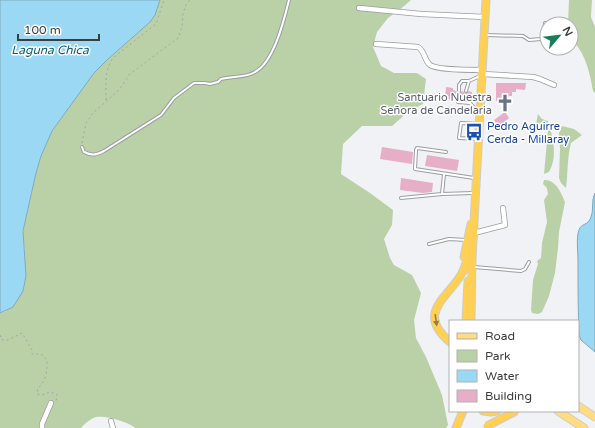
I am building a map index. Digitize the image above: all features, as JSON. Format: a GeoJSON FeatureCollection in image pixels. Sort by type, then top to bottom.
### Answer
{"type":"FeatureCollection","features":[{"type":"Feature","properties":{"kind":"highway"},"geometry":{"type":"LineString","coordinates":[[470,320],[467,292],[474,233],[486,0]]}},
{"type":"Feature","properties":{"kind":"highway"},"geometry":{"type":"LineString","coordinates":[[445,295],[459,270],[464,256],[475,208]]}},
{"type":"Feature","properties":{"kind":"highway"},"geometry":{"type":"LineString","coordinates":[[449,341],[442,334],[435,319],[437,306],[459,278],[464,269],[474,233]]}},
{"type":"Feature","properties":{"kind":"highway"},"geometry":{"type":"LineString","coordinates":[[470,320],[472,259]]}},
{"type":"Feature","properties":{"kind":"highway"},"geometry":{"type":"LineString","coordinates":[[458,424],[461,412]]}},
{"type":"Feature","properties":{"kind":"highway"},"geometry":{"type":"LineString","coordinates":[[485,427],[514,412]]}},
{"type":"Feature","properties":{"kind":"main road"},"geometry":{"type":"LineString","coordinates":[[579,407],[595,417]]}},
{"type":"Feature","properties":{"kind":"main road"},"geometry":{"type":"LineString","coordinates":[[560,412],[584,428]]}},
{"type":"Feature","properties":{"kind":"street"},"geometry":{"type":"LineString","coordinates":[[360,8],[421,14],[486,17]]}},
{"type":"Feature","properties":{"kind":"street"},"geometry":{"type":"LineString","coordinates":[[376,44],[418,47],[423,52],[426,61],[433,67],[532,77],[554,85]]}},
{"type":"Feature","properties":{"kind":"street"},"geometry":{"type":"LineString","coordinates":[[474,233],[505,225],[503,208]]}},
{"type":"Feature","properties":{"kind":"street"},"geometry":{"type":"LineString","coordinates":[[42,428],[42,424],[51,403]]}},
{"type":"Feature","properties":{"kind":"street"},"geometry":{"type":"LineString","coordinates":[[111,421],[113,428]]}},
{"type":"Feature","properties":{"kind":"lane"},"geometry":{"type":"LineString","coordinates":[[82,147],[84,152],[89,155],[96,155],[104,151],[161,115],[174,98],[194,83],[210,84],[218,82],[221,79],[256,72],[271,54],[285,18],[289,0]]}},
{"type":"Feature","properties":{"kind":"lane"},"geometry":{"type":"LineString","coordinates":[[485,35],[523,36],[529,40],[539,40]]}},
{"type":"Feature","properties":{"kind":"lane"},"geometry":{"type":"LineString","coordinates":[[459,91],[459,85],[462,81],[469,81],[483,72]]}},
{"type":"Feature","properties":{"kind":"lane"},"geometry":{"type":"LineString","coordinates":[[466,91],[469,81]]}},
{"type":"Feature","properties":{"kind":"lane"},"geometry":{"type":"LineString","coordinates":[[458,100],[458,102],[470,103],[480,114]]}},
{"type":"Feature","properties":{"kind":"lane"},"geometry":{"type":"LineString","coordinates":[[479,139],[460,138],[461,123],[480,124]]}},
{"type":"Feature","properties":{"kind":"lane"},"geometry":{"type":"LineString","coordinates":[[446,152],[420,148],[416,150],[414,166],[416,170],[477,178]]}},
{"type":"Feature","properties":{"kind":"lane"},"geometry":{"type":"LineString","coordinates":[[442,194],[444,174]]}},
{"type":"Feature","properties":{"kind":"lane"},"geometry":{"type":"LineString","coordinates":[[401,198],[442,194],[476,193]]}},
{"type":"Feature","properties":{"kind":"lane"},"geometry":{"type":"LineString","coordinates":[[429,244],[449,240],[467,240]]}},
{"type":"Feature","properties":{"kind":"lane"},"geometry":{"type":"LineString","coordinates":[[472,267],[521,271],[525,269],[529,262]]}},
{"type":"Feature","properties":{"kind":"path"},"geometry":{"type":"LineString","coordinates":[[106,100],[106,77],[109,63],[114,57],[156,24],[164,0]]}},
{"type":"Feature","properties":{"kind":"path"},"geometry":{"type":"LineString","coordinates":[[82,147],[86,123],[93,113],[119,90],[130,74],[178,38],[182,27],[183,13],[190,0]]}},
{"type":"Feature","properties":{"kind":"path"},"geometry":{"type":"LineString","coordinates":[[0,335],[2,340],[8,340],[22,333],[32,350],[32,354],[41,354],[47,360],[47,371],[44,381],[38,388],[37,394],[42,395],[50,392],[56,394],[57,401],[54,404],[51,403]]}},
{"type":"Feature","properties":{"kind":"green space"},"geometry":{"type":"Polygon","coordinates":[[[160,0],[411,0],[388,18],[377,32],[373,47],[381,66],[394,73],[417,73],[426,79],[423,104],[409,111],[392,126],[362,126],[343,144],[341,174],[393,210],[392,225],[384,239],[390,258],[394,265],[412,275],[421,293],[414,320],[416,338],[426,357],[442,395],[448,425],[446,428],[135,428],[122,421],[111,418],[96,417],[81,428],[0,428],[0,313],[6,311],[25,255],[23,232],[41,156],[52,131],[94,73],[150,22],[160,0]]]}},
{"type":"Feature","properties":{"kind":"green space"},"geometry":{"type":"Polygon","coordinates":[[[569,0],[592,0],[591,17],[595,27],[595,93],[593,91],[589,71],[579,48],[579,16],[568,16],[569,0]]]}},
{"type":"Feature","properties":{"kind":"green space"},"geometry":{"type":"Polygon","coordinates":[[[538,114],[542,119],[548,121],[554,147],[552,166],[549,172],[544,174],[548,130],[536,124],[538,114]]]}},
{"type":"Feature","properties":{"kind":"green space"},"geometry":{"type":"Polygon","coordinates":[[[562,126],[574,129],[582,135],[571,143],[566,188],[561,183],[559,178],[559,133],[562,126]]]}},
{"type":"Feature","properties":{"kind":"green space"},"geometry":{"type":"Polygon","coordinates":[[[544,180],[548,180],[554,184],[565,202],[559,232],[555,273],[549,296],[542,312],[538,314],[532,313],[531,310],[533,280],[538,264],[537,261],[541,258],[542,243],[547,222],[544,200],[548,194],[547,188],[543,184],[544,180]]]}},
{"type":"Feature","properties":{"kind":"water","name":"Laguna Chica"},"geometry":{"type":"Polygon","coordinates":[[[0,0],[160,0],[155,15],[150,22],[94,73],[52,131],[41,156],[36,173],[23,231],[26,276],[23,291],[13,307],[0,313],[0,0]]]}},
{"type":"Feature","properties":{"kind":"water"},"geometry":{"type":"Polygon","coordinates":[[[595,193],[595,352],[581,340],[579,335],[577,241],[581,226],[590,220],[595,193]]]}},
{"type":"Feature","properties":{"kind":"building","name":"Santuario Nuestra Señora de Candelaria"},"geometry":{"type":"Polygon","coordinates":[[[496,83],[526,83],[525,90],[516,89],[516,92],[512,92],[512,96],[509,96],[506,101],[496,101],[496,83]]]}},
{"type":"Feature","properties":{"kind":"building"},"geometry":{"type":"Polygon","coordinates":[[[446,87],[453,88],[453,90],[459,93],[462,91],[466,93],[468,91],[472,92],[472,101],[460,100],[458,98],[456,100],[445,99],[446,87]]]}},
{"type":"Feature","properties":{"kind":"building"},"geometry":{"type":"Polygon","coordinates":[[[505,112],[509,118],[499,127],[494,120],[505,112]]]}},
{"type":"Feature","properties":{"kind":"building"},"geometry":{"type":"Polygon","coordinates":[[[382,147],[413,152],[412,164],[380,159],[382,147]]]}},
{"type":"Feature","properties":{"kind":"building"},"geometry":{"type":"Polygon","coordinates":[[[427,155],[459,160],[457,171],[425,166],[427,155]]]}},
{"type":"Feature","properties":{"kind":"building"},"geometry":{"type":"Polygon","coordinates":[[[401,178],[433,183],[432,192],[423,193],[400,190],[401,178]]]}},
{"type":"Feature","properties":{"kind":"place","name":"Santuario Nuestra Señora de Candelaria"},"geometry":{"type":"Point","coordinates":[505,103]}},
{"type":"Feature","properties":{"kind":"place","name":"Pedro Aguirre Cerda - Millaray"},"geometry":{"type":"Point","coordinates":[474,132]}}]}
